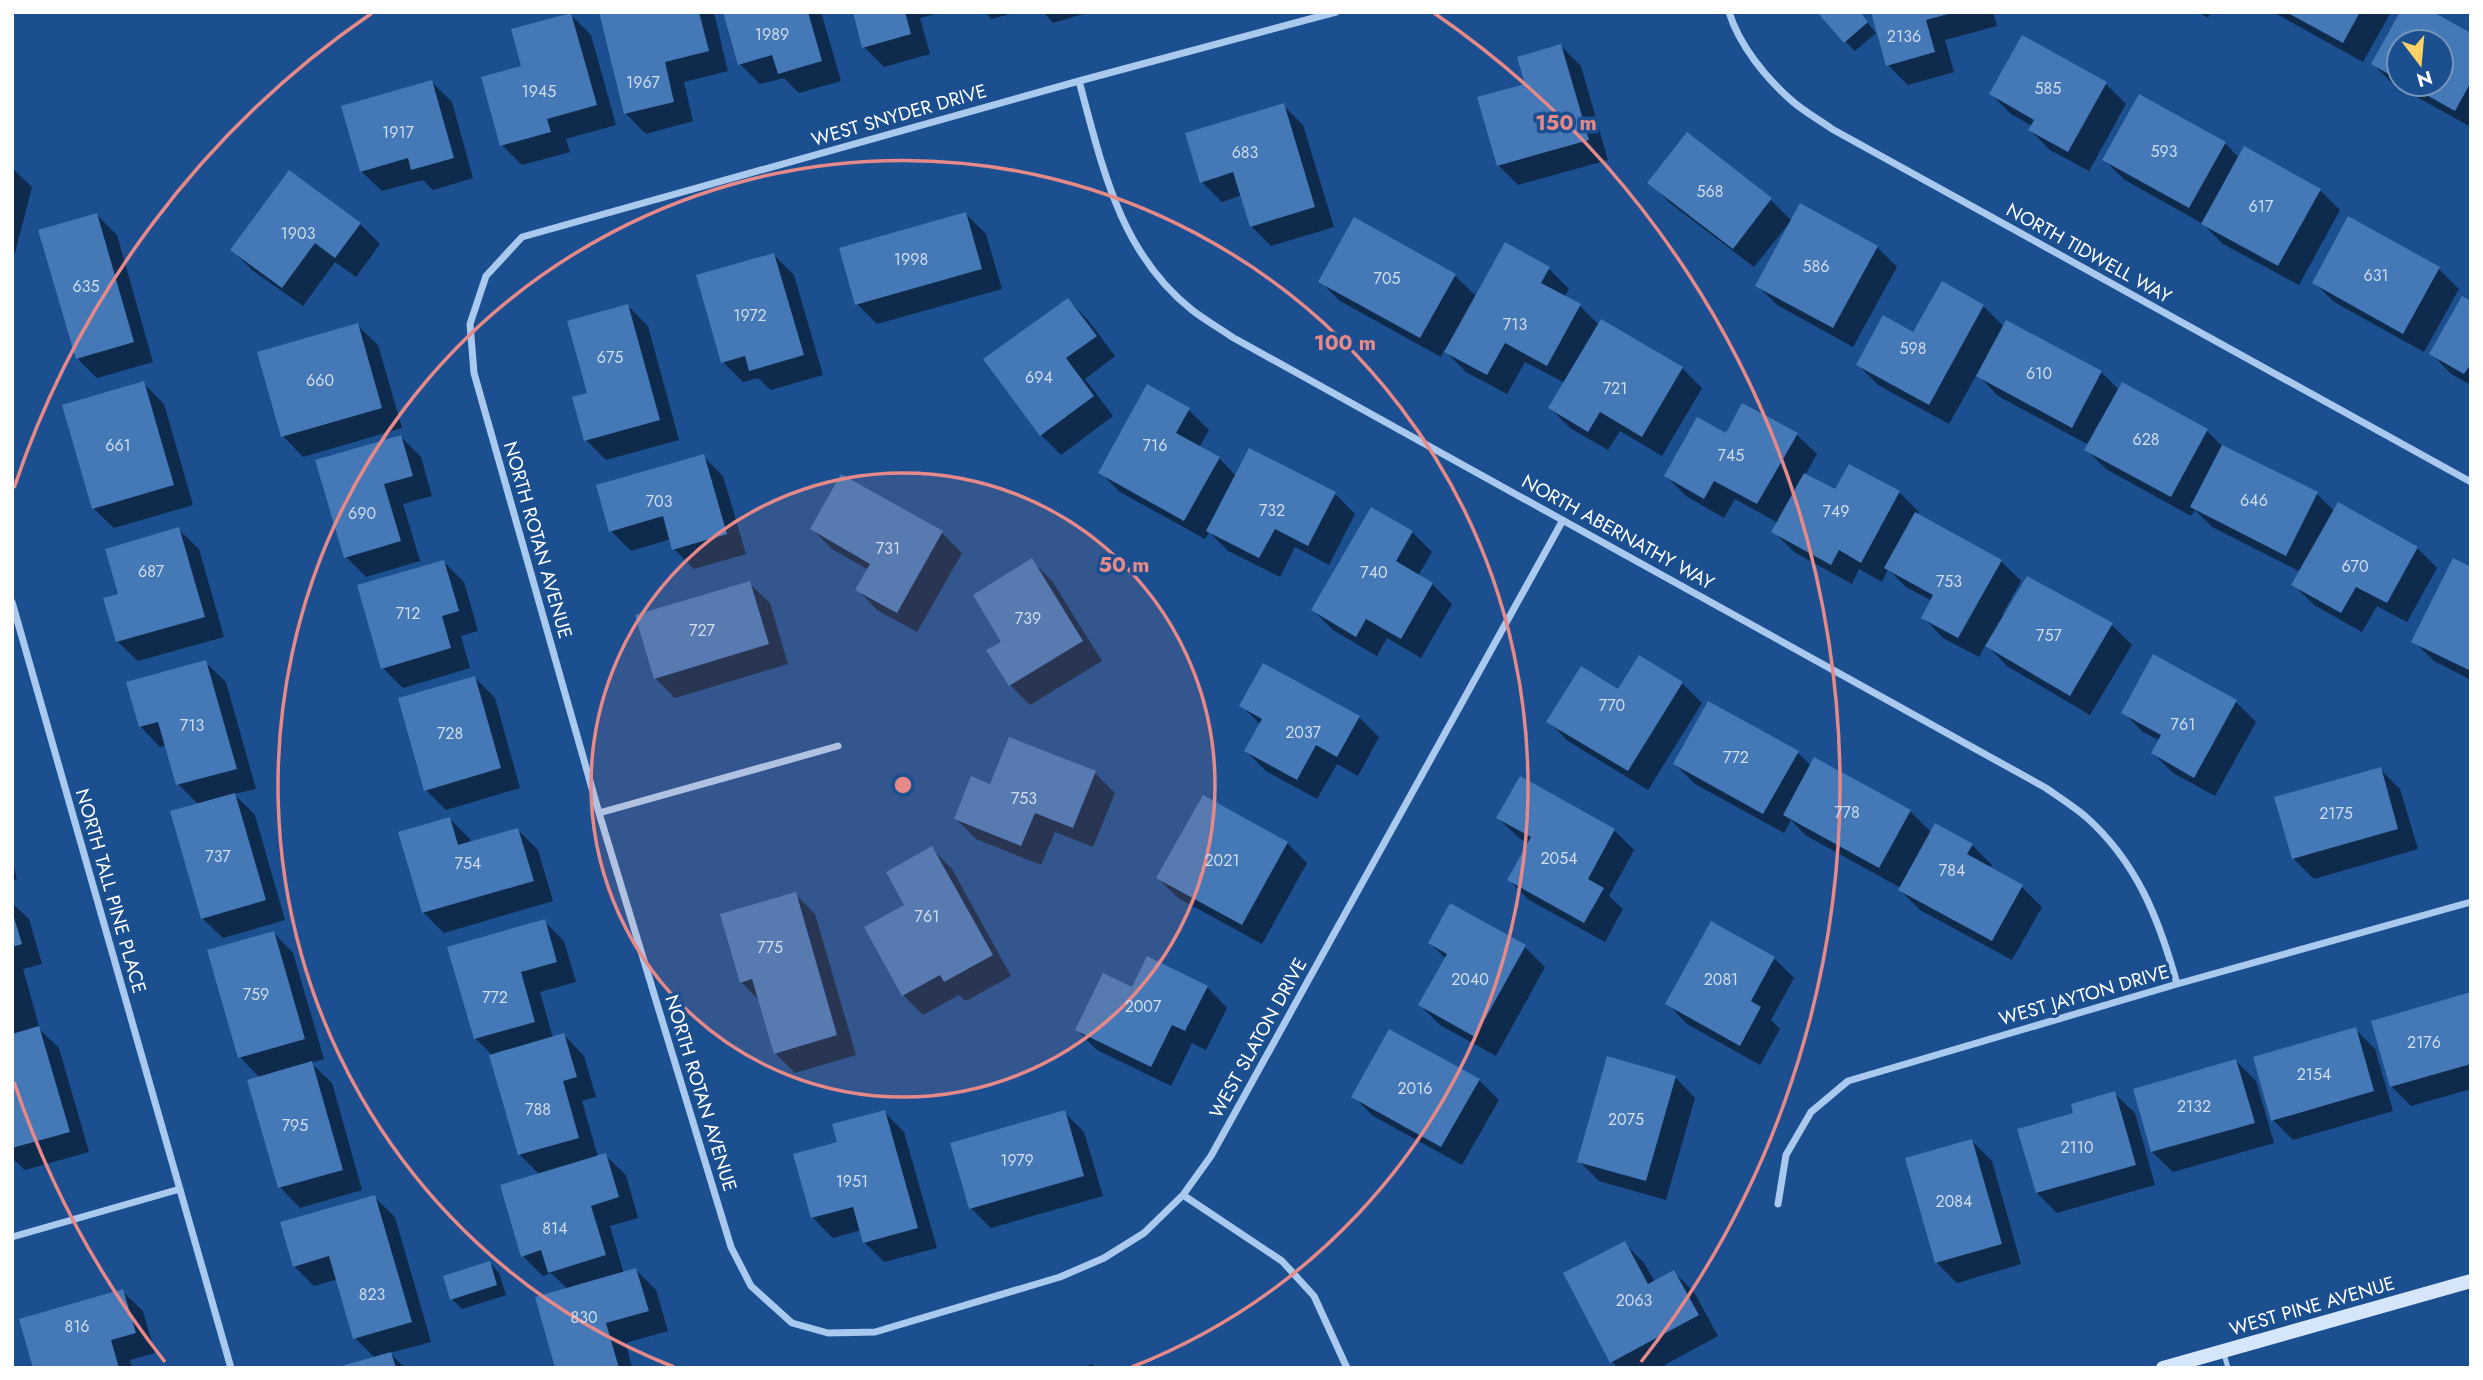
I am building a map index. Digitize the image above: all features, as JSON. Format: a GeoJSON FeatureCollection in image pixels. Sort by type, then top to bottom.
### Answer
{"type":"FeatureCollection","features":[{"type":"Feature","properties":{"kind":"street","name":"WEST SNYDER DRIVE"},"geometry":{"type":"LineString","coordinates":[[486,276],[522,237],[1336,12]]}},
{"type":"Feature","properties":{"kind":"street","name":"NORTH TIDWELL WAY"},"geometry":{"type":"LineString","coordinates":[[1729,12],[1732,23],[1758,65],[1792,101],[1832,128],[2471,482]]}},
{"type":"Feature","properties":{"kind":"street","name":"NORTH ABERNATHY WAY"},"geometry":{"type":"LineString","coordinates":[[1079,81],[1108,185],[1127,232],[1155,273],[1191,309],[1232,337],[2046,788],[2085,816],[2118,851],[2145,893],[2163,937],[2176,984]]}},
{"type":"Feature","properties":{"kind":"street","name":"NORTH ROTAN AVENUE"},"geometry":{"type":"LineString","coordinates":[[486,276],[470,324],[474,373],[599,813],[731,1247],[751,1286],[792,1323]]}},
{"type":"Feature","properties":{"kind":"street","name":"WEST SLATON DRIVE"},"geometry":{"type":"LineString","coordinates":[[792,1323],[828,1333],[874,1332],[1060,1277],[1104,1258],[1144,1233],[1183,1195],[1211,1156],[1563,520]]}},
{"type":"Feature","properties":{"kind":"street","name":"NORTH TALL PINE PLACE"},"geometry":{"type":"LineString","coordinates":[[12,602],[231,1368]]}},
{"type":"Feature","properties":{"kind":"street"},"geometry":{"type":"LineString","coordinates":[[599,813],[838,746]]}},
{"type":"Feature","properties":{"kind":"street","name":"WEST JAYTON DRIVE"},"geometry":{"type":"LineString","coordinates":[[1778,1204],[1786,1155],[1811,1112],[1848,1081],[2176,984],[2471,902]]}},
{"type":"Feature","properties":{"kind":"street"},"geometry":{"type":"LineString","coordinates":[[12,1237],[180,1189]]}},
{"type":"Feature","properties":{"kind":"street"},"geometry":{"type":"LineString","coordinates":[[1183,1195],[1282,1261],[1314,1296],[1347,1368]]}},
{"type":"Feature","properties":{"kind":"street","name":"WEST PINE AVENUE"},"geometry":{"type":"LineString","coordinates":[[2163,1368],[2471,1280]]}},
{"type":"Feature","properties":{"kind":"lane"},"geometry":{"type":"LineString","coordinates":[[2223,1351],[2228,1368]]}},
{"type":"Feature","properties":{"kind":"building"},"geometry":{"type":"Polygon","coordinates":[[[599,12],[699,12],[709,51],[665,62],[674,102],[624,114],[599,12]]]}},
{"type":"Feature","properties":{"kind":"building"},"geometry":{"type":"Polygon","coordinates":[[[723,12],[808,12],[822,61],[778,74],[772,55],[738,65],[723,12]]]}},
{"type":"Feature","properties":{"kind":"building"},"geometry":{"type":"Polygon","coordinates":[[[853,12],[905,12],[911,34],[862,48],[853,12]]]}},
{"type":"Feature","properties":{"kind":"building"},"geometry":{"type":"Polygon","coordinates":[[[1817,12],[1860,12],[1868,22],[1844,43],[1817,12]]]}},
{"type":"Feature","properties":{"kind":"building"},"geometry":{"type":"Polygon","coordinates":[[[1871,12],[1952,13],[1926,20],[1935,52],[1886,66],[1871,12]]]}},
{"type":"Feature","properties":{"kind":"building"},"geometry":{"type":"Polygon","coordinates":[[[2286,12],[2360,12],[2343,43],[2286,12]]]}},
{"type":"Feature","properties":{"kind":"building"},"geometry":{"type":"Polygon","coordinates":[[[2400,12],[2433,12],[2471,33],[2471,82],[2455,111],[2432,98],[2455,98],[2455,28],[2391,28],[2400,12]]]}},
{"type":"Feature","properties":{"kind":"building"},"geometry":{"type":"Polygon","coordinates":[[[571,13],[597,105],[547,119],[551,132],[500,146],[481,77],[521,66],[511,29],[571,13]]]}},
{"type":"Feature","properties":{"kind":"building"},"geometry":{"type":"Polygon","coordinates":[[[2022,35],[2107,82],[2068,152],[2028,130],[2034,120],[1989,94],[2022,35]]]}},
{"type":"Feature","properties":{"kind":"building"},"geometry":{"type":"Polygon","coordinates":[[[2385,39],[2385,72],[2371,64],[2385,39]]]}},
{"type":"Feature","properties":{"kind":"building"},"geometry":{"type":"Polygon","coordinates":[[[1561,44],[1589,140],[1497,166],[1477,97],[1525,84],[1517,57],[1561,44]]]}},
{"type":"Feature","properties":{"kind":"building"},"geometry":{"type":"Polygon","coordinates":[[[432,80],[454,158],[411,170],[408,158],[360,172],[341,106],[432,80]]]}},
{"type":"Feature","properties":{"kind":"building"},"geometry":{"type":"Polygon","coordinates":[[[2139,94],[2226,142],[2189,208],[2102,160],[2139,94]]]}},
{"type":"Feature","properties":{"kind":"building"},"geometry":{"type":"Polygon","coordinates":[[[1284,103],[1315,207],[1250,227],[1233,172],[1200,183],[1185,133],[1284,103]]]}},
{"type":"Feature","properties":{"kind":"building"},"geometry":{"type":"Polygon","coordinates":[[[1687,132],[1772,198],[1733,249],[1647,183],[1687,132]]]}},
{"type":"Feature","properties":{"kind":"building"},"geometry":{"type":"Polygon","coordinates":[[[2244,146],[2321,189],[2278,266],[2201,224],[2244,146]]]}},
{"type":"Feature","properties":{"kind":"building"},"geometry":{"type":"Polygon","coordinates":[[[289,170],[361,223],[335,258],[315,243],[282,288],[230,250],[289,170]]]}},
{"type":"Feature","properties":{"kind":"building"},"geometry":{"type":"Polygon","coordinates":[[[1800,203],[1878,246],[1833,328],[1755,286],[1800,203]]]}},
{"type":"Feature","properties":{"kind":"building"},"geometry":{"type":"Polygon","coordinates":[[[966,212],[982,269],[855,305],[839,248],[966,212]]]}},
{"type":"Feature","properties":{"kind":"building"},"geometry":{"type":"Polygon","coordinates":[[[97,213],[134,342],[76,359],[38,230],[97,213]]]}},
{"type":"Feature","properties":{"kind":"building"},"geometry":{"type":"Polygon","coordinates":[[[2348,216],[2440,267],[2403,334],[2312,283],[2348,216]]]}},
{"type":"Feature","properties":{"kind":"building"},"geometry":{"type":"Polygon","coordinates":[[[1354,217],[1456,274],[1420,338],[1318,282],[1354,217]]]}},
{"type":"Feature","properties":{"kind":"building"},"geometry":{"type":"Polygon","coordinates":[[[1505,242],[1550,267],[1541,283],[1581,304],[1547,366],[1505,343],[1487,375],[1444,352],[1505,242]]]}},
{"type":"Feature","properties":{"kind":"building"},"geometry":{"type":"Polygon","coordinates":[[[774,253],[804,355],[749,371],[745,356],[721,363],[696,275],[774,253]]]}},
{"type":"Feature","properties":{"kind":"building"},"geometry":{"type":"Polygon","coordinates":[[[1942,281],[1984,305],[1929,405],[1856,365],[1883,315],[1913,332],[1942,281]]]}},
{"type":"Feature","properties":{"kind":"building"},"geometry":{"type":"Polygon","coordinates":[[[2462,296],[2471,301],[2471,364],[2464,374],[2429,354],[2462,296]]]}},
{"type":"Feature","properties":{"kind":"building"},"geometry":{"type":"Polygon","coordinates":[[[1068,298],[1097,336],[1066,358],[1094,396],[1040,436],[983,359],[1068,298]]]}},
{"type":"Feature","properties":{"kind":"building"},"geometry":{"type":"Polygon","coordinates":[[[628,304],[660,420],[584,441],[572,397],[587,393],[567,321],[628,304]]]}},
{"type":"Feature","properties":{"kind":"building"},"geometry":{"type":"Polygon","coordinates":[[[1601,319],[1683,367],[1642,437],[1600,412],[1588,432],[1548,408],[1601,319]]]}},
{"type":"Feature","properties":{"kind":"building"},"geometry":{"type":"Polygon","coordinates":[[[2006,320],[2102,371],[2072,428],[1976,376],[2006,320]]]}},
{"type":"Feature","properties":{"kind":"building"},"geometry":{"type":"Polygon","coordinates":[[[358,323],[382,408],[281,437],[257,352],[358,323]]]}},
{"type":"Feature","properties":{"kind":"building"},"geometry":{"type":"Polygon","coordinates":[[[144,381],[174,485],[92,509],[62,405],[144,381]]]}},
{"type":"Feature","properties":{"kind":"building"},"geometry":{"type":"Polygon","coordinates":[[[2122,382],[2208,429],[2171,497],[2084,450],[2122,382]]]}},
{"type":"Feature","properties":{"kind":"building"},"geometry":{"type":"Polygon","coordinates":[[[1147,384],[1190,408],[1176,433],[1220,457],[1184,521],[1098,473],[1147,384]]]}},
{"type":"Feature","properties":{"kind":"building"},"geometry":{"type":"Polygon","coordinates":[[[1742,403],[1798,433],[1757,504],[1714,481],[1704,499],[1664,476],[1697,417],[1726,433],[1742,403]]]}},
{"type":"Feature","properties":{"kind":"building"},"geometry":{"type":"Polygon","coordinates":[[[401,435],[413,476],[384,484],[401,541],[344,558],[315,460],[401,435]]]}},
{"type":"Feature","properties":{"kind":"building"},"geometry":{"type":"Polygon","coordinates":[[[2222,445],[2318,492],[2286,556],[2190,507],[2222,445]]]}},
{"type":"Feature","properties":{"kind":"building"},"geometry":{"type":"Polygon","coordinates":[[[1249,448],[1336,492],[1308,546],[1275,529],[1259,558],[1206,531],[1249,448]]]}},
{"type":"Feature","properties":{"kind":"building"},"geometry":{"type":"Polygon","coordinates":[[[704,454],[727,534],[672,550],[663,516],[609,532],[596,485],[704,454]]]}},
{"type":"Feature","properties":{"kind":"building"},"geometry":{"type":"Polygon","coordinates":[[[1849,464],[1900,491],[1861,563],[1839,550],[1831,565],[1771,532],[1804,473],[1835,489],[1849,464]]]}},
{"type":"Feature","properties":{"kind":"building"},"geometry":{"type":"Polygon","coordinates":[[[841,474],[943,531],[897,613],[855,590],[870,564],[810,529],[841,474]]]}},
{"type":"Feature","properties":{"kind":"building"},"geometry":{"type":"Polygon","coordinates":[[[2338,502],[2418,547],[2387,603],[2356,587],[2341,613],[2291,585],[2338,502]]]}},
{"type":"Feature","properties":{"kind":"building"},"geometry":{"type":"Polygon","coordinates":[[[1371,507],[1413,531],[1396,561],[1433,583],[1401,639],[1366,619],[1356,637],[1311,610],[1371,507]]]}},
{"type":"Feature","properties":{"kind":"building"},"geometry":{"type":"Polygon","coordinates":[[[1915,512],[2002,560],[1958,638],[1921,618],[1933,595],[1884,568],[1915,512]]]}},
{"type":"Feature","properties":{"kind":"building"},"geometry":{"type":"Polygon","coordinates":[[[179,527],[205,617],[116,642],[103,598],[118,594],[105,549],[179,527]]]}},
{"type":"Feature","properties":{"kind":"building"},"geometry":{"type":"Polygon","coordinates":[[[1032,558],[1083,641],[1009,686],[986,650],[1001,642],[973,595],[1032,558]]]}},
{"type":"Feature","properties":{"kind":"building"},"geometry":{"type":"Polygon","coordinates":[[[2453,558],[2471,567],[2471,671],[2411,642],[2453,558]]]}},
{"type":"Feature","properties":{"kind":"building"},"geometry":{"type":"Polygon","coordinates":[[[444,560],[459,611],[442,616],[451,648],[381,669],[357,585],[444,560]]]}},
{"type":"Feature","properties":{"kind":"building"},"geometry":{"type":"Polygon","coordinates":[[[2027,576],[2113,623],[2070,696],[1985,646],[2027,576]]]}},
{"type":"Feature","properties":{"kind":"building"},"geometry":{"type":"Polygon","coordinates":[[[750,581],[769,644],[654,679],[635,615],[750,581]]]}},
{"type":"Feature","properties":{"kind":"building"},"geometry":{"type":"Polygon","coordinates":[[[2153,654],[2237,700],[2194,778],[2151,753],[2161,735],[2121,713],[2153,654]]]}},
{"type":"Feature","properties":{"kind":"building"},"geometry":{"type":"Polygon","coordinates":[[[1639,655],[1683,682],[1628,771],[1546,722],[1581,666],[1618,689],[1639,655]]]}},
{"type":"Feature","properties":{"kind":"building"},"geometry":{"type":"Polygon","coordinates":[[[206,660],[237,769],[176,785],[158,722],[139,727],[126,682],[206,660]]]}},
{"type":"Feature","properties":{"kind":"building"},"geometry":{"type":"Polygon","coordinates":[[[1263,663],[1360,716],[1337,757],[1316,745],[1297,780],[1244,751],[1262,719],[1239,706],[1263,663]]]}},
{"type":"Feature","properties":{"kind":"building"},"geometry":{"type":"Polygon","coordinates":[[[475,676],[501,768],[424,791],[398,698],[475,676]]]}},
{"type":"Feature","properties":{"kind":"building"},"geometry":{"type":"Polygon","coordinates":[[[1708,701],[1799,751],[1763,814],[1673,764],[1708,701]]]}},
{"type":"Feature","properties":{"kind":"building"},"geometry":{"type":"Polygon","coordinates":[[[1009,737],[1096,771],[1073,828],[1035,813],[1021,846],[954,819],[971,776],[990,784],[1009,737]]]}},
{"type":"Feature","properties":{"kind":"building"},"geometry":{"type":"Polygon","coordinates":[[[1814,757],[1911,810],[1879,868],[1783,815],[1814,757]]]}},
{"type":"Feature","properties":{"kind":"building"},"geometry":{"type":"Polygon","coordinates":[[[2381,767],[2398,829],[2292,859],[2274,797],[2381,767]]]}},
{"type":"Feature","properties":{"kind":"building"},"geometry":{"type":"Polygon","coordinates":[[[1520,776],[1615,829],[1588,879],[1604,888],[1584,923],[1507,880],[1531,837],[1496,818],[1520,776]]]}},
{"type":"Feature","properties":{"kind":"building"},"geometry":{"type":"Polygon","coordinates":[[[235,793],[266,900],[201,919],[170,811],[235,793]]]}},
{"type":"Feature","properties":{"kind":"building"},"geometry":{"type":"Polygon","coordinates":[[[1203,795],[1288,842],[1242,925],[1156,878],[1203,795]]]}},
{"type":"Feature","properties":{"kind":"building"},"geometry":{"type":"Polygon","coordinates":[[[450,817],[458,845],[518,828],[534,881],[422,913],[398,832],[450,817]]]}},
{"type":"Feature","properties":{"kind":"building"},"geometry":{"type":"Polygon","coordinates":[[[1935,823],[1973,844],[1967,854],[2023,885],[1992,941],[1898,890],[1935,823]]]}},
{"type":"Feature","properties":{"kind":"building"},"geometry":{"type":"Polygon","coordinates":[[[932,846],[993,955],[944,982],[940,975],[902,996],[864,927],[904,905],[886,872],[932,846]]]}},
{"type":"Feature","properties":{"kind":"building"},"geometry":{"type":"Polygon","coordinates":[[[796,892],[837,1035],[774,1054],[752,979],[740,983],[720,914],[796,892]]]}},
{"type":"Feature","properties":{"kind":"building"},"geometry":{"type":"Polygon","coordinates":[[[1450,903],[1526,945],[1475,1037],[1418,1005],[1447,954],[1428,943],[1450,903]]]}},
{"type":"Feature","properties":{"kind":"building"},"geometry":{"type":"Polygon","coordinates":[[[12,911],[22,944],[12,947],[12,911]]]}},
{"type":"Feature","properties":{"kind":"building"},"geometry":{"type":"Polygon","coordinates":[[[545,919],[557,962],[521,972],[535,1022],[474,1039],[447,947],[545,919]]]}},
{"type":"Feature","properties":{"kind":"building"},"geometry":{"type":"Polygon","coordinates":[[[1711,921],[1775,957],[1751,1001],[1761,1007],[1740,1046],[1665,1004],[1711,921]]]}},
{"type":"Feature","properties":{"kind":"building"},"geometry":{"type":"Polygon","coordinates":[[[274,931],[305,1039],[238,1058],[207,950],[274,931]]]}},
{"type":"Feature","properties":{"kind":"building"},"geometry":{"type":"Polygon","coordinates":[[[1147,956],[1208,986],[1185,1031],[1172,1025],[1151,1067],[1075,1030],[1103,973],[1132,987],[1147,956]]]}},
{"type":"Feature","properties":{"kind":"building"},"geometry":{"type":"Polygon","coordinates":[[[2471,992],[2471,1064],[2390,1087],[2371,1021],[2471,992]]]}},
{"type":"Feature","properties":{"kind":"building"},"geometry":{"type":"Polygon","coordinates":[[[39,1026],[70,1132],[12,1148],[12,1034],[39,1026]]]}},
{"type":"Feature","properties":{"kind":"building"},"geometry":{"type":"Polygon","coordinates":[[[2356,1027],[2374,1091],[2271,1121],[2253,1057],[2356,1027]]]}},
{"type":"Feature","properties":{"kind":"building"},"geometry":{"type":"Polygon","coordinates":[[[1389,1029],[1480,1079],[1441,1147],[1351,1097],[1389,1029]]]}},
{"type":"Feature","properties":{"kind":"building"},"geometry":{"type":"Polygon","coordinates":[[[564,1033],[577,1077],[563,1081],[579,1138],[518,1155],[489,1055],[564,1033]]]}},
{"type":"Feature","properties":{"kind":"building"},"geometry":{"type":"Polygon","coordinates":[[[1607,1056],[1676,1076],[1646,1181],[1577,1162],[1607,1056]]]}},
{"type":"Feature","properties":{"kind":"building"},"geometry":{"type":"Polygon","coordinates":[[[2236,1059],[2255,1123],[2151,1152],[2133,1089],[2236,1059]]]}},
{"type":"Feature","properties":{"kind":"building"},"geometry":{"type":"Polygon","coordinates":[[[312,1061],[343,1170],[278,1188],[247,1080],[312,1061]]]}},
{"type":"Feature","properties":{"kind":"building"},"geometry":{"type":"Polygon","coordinates":[[[2115,1091],[2136,1165],[2036,1193],[2017,1129],[2073,1113],[2071,1104],[2115,1091]]]}},
{"type":"Feature","properties":{"kind":"building"},"geometry":{"type":"Polygon","coordinates":[[[885,1110],[918,1228],[863,1243],[853,1207],[811,1218],[793,1154],[837,1142],[832,1124],[885,1110]]]}},
{"type":"Feature","properties":{"kind":"building"},"geometry":{"type":"Polygon","coordinates":[[[1065,1110],[1084,1176],[969,1209],[950,1143],[1065,1110]]]}},
{"type":"Feature","properties":{"kind":"building"},"geometry":{"type":"Polygon","coordinates":[[[1972,1139],[2002,1244],[1935,1263],[1905,1158],[1972,1139]]]}},
{"type":"Feature","properties":{"kind":"building"},"geometry":{"type":"Polygon","coordinates":[[[606,1153],[619,1197],[591,1206],[606,1255],[548,1273],[541,1250],[521,1257],[500,1185],[606,1153]]]}},
{"type":"Feature","properties":{"kind":"building"},"geometry":{"type":"Polygon","coordinates":[[[375,1195],[412,1322],[353,1339],[329,1256],[293,1267],[280,1222],[375,1195]]]}},
{"type":"Feature","properties":{"kind":"building"},"geometry":{"type":"Polygon","coordinates":[[[1625,1241],[1648,1284],[1674,1270],[1699,1315],[1610,1363],[1563,1273],[1625,1241]]]}},
{"type":"Feature","properties":{"kind":"building"},"geometry":{"type":"Polygon","coordinates":[[[490,1261],[497,1285],[450,1300],[443,1276],[490,1261]]]}},
{"type":"Feature","properties":{"kind":"building"},"geometry":{"type":"Polygon","coordinates":[[[636,1268],[649,1311],[606,1323],[619,1368],[555,1368],[535,1297],[636,1268]]]}},
{"type":"Feature","properties":{"kind":"building"},"geometry":{"type":"Polygon","coordinates":[[[123,1289],[136,1333],[111,1340],[119,1368],[33,1368],[19,1319],[123,1289]]]}},
{"type":"Feature","properties":{"kind":"building"},"geometry":{"type":"Polygon","coordinates":[[[391,1352],[396,1368],[338,1368],[338,1367],[391,1352]]]}}]}
